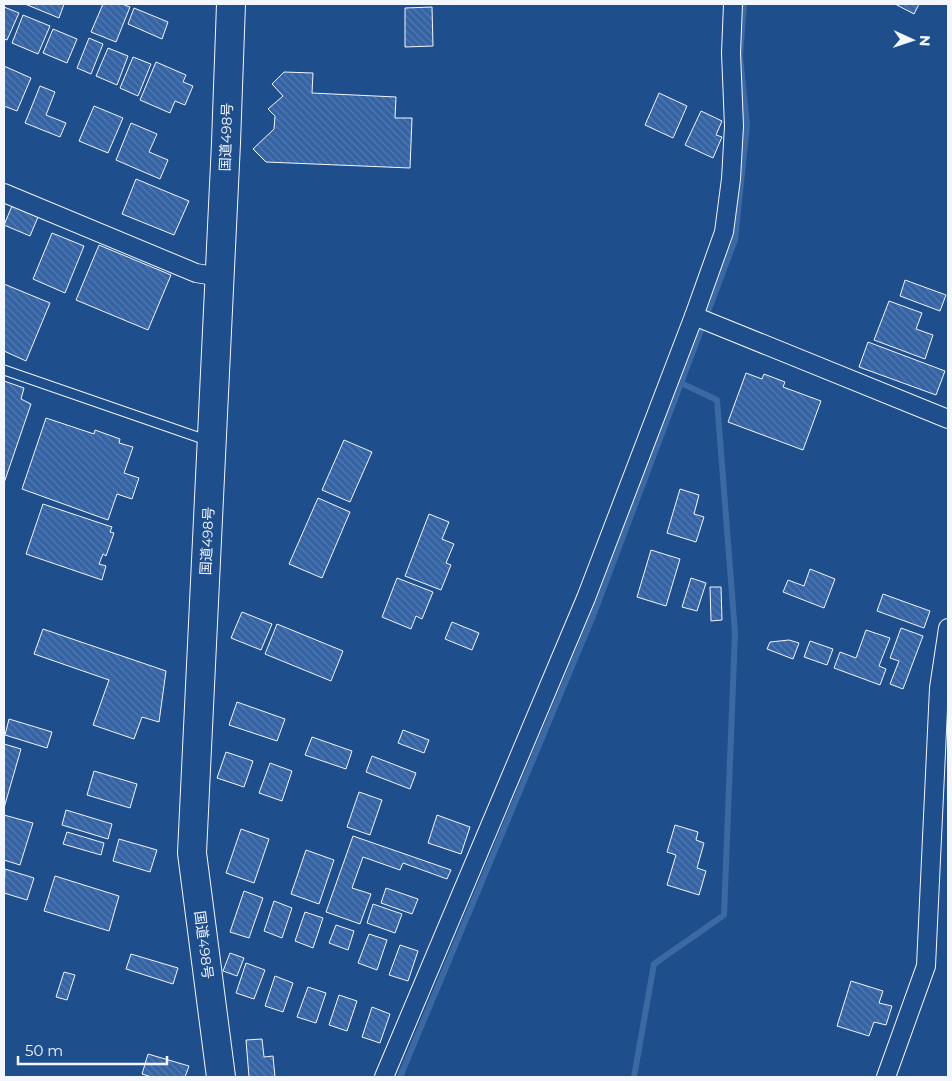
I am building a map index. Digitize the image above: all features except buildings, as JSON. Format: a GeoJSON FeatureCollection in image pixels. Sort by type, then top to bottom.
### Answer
{"type":"FeatureCollection","features":[{"type":"Feature","properties":{"kind":"highway","name":"国道498号"},"geometry":{"type":"LineString","coordinates":[[221,1077],[192,853],[220,277],[231,4]]}},
{"type":"Feature","properties":{"kind":"street"},"geometry":{"type":"LineString","coordinates":[[384,1077],[586,598],[694,316],[724,232],[731,179],[734,126],[731,53],[733,4]]}},
{"type":"Feature","properties":{"kind":"street"},"geometry":{"type":"LineString","coordinates":[[4,192],[196,272],[220,277]]}},
{"type":"Feature","properties":{"kind":"street"},"geometry":{"type":"LineString","coordinates":[[694,316],[948,417]]}},
{"type":"Feature","properties":{"kind":"street"},"geometry":{"type":"LineString","coordinates":[[886,1077],[926,966],[939,688],[948,628]]}},
{"type":"Feature","properties":{"kind":"lane"},"geometry":{"type":"LineString","coordinates":[[4,370],[212,442]]}},
{"type":"Feature","properties":{"kind":"waterway"},"geometry":{"type":"LineString","coordinates":[[400,1077],[593,616],[735,240],[747,125],[740,56],[744,4]]}},
{"type":"Feature","properties":{"kind":"waterway"},"geometry":{"type":"LineString","coordinates":[[634,1077],[654,964],[724,915],[735,633],[717,400],[681,383]]}}]}
